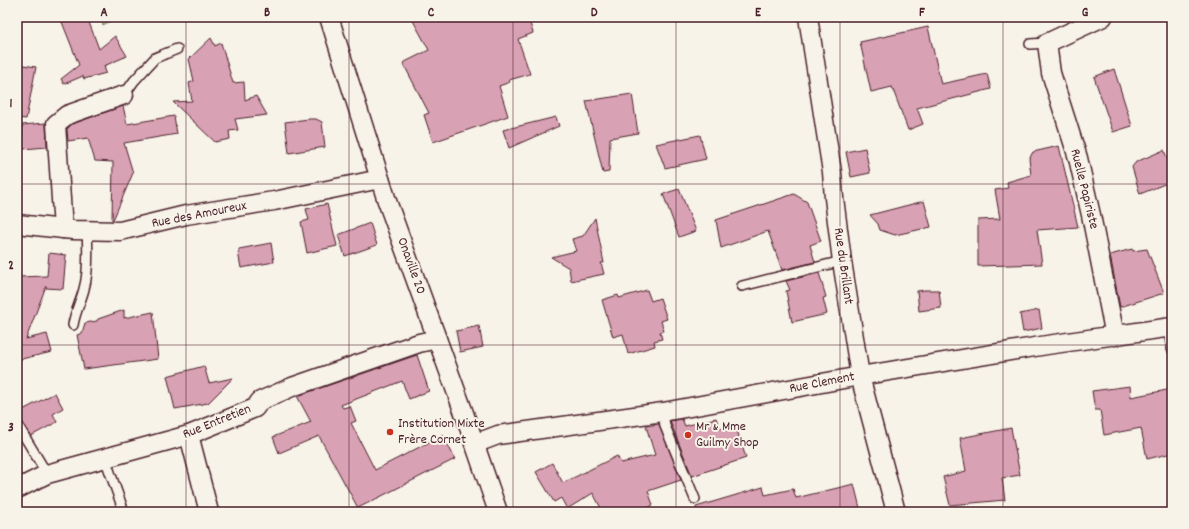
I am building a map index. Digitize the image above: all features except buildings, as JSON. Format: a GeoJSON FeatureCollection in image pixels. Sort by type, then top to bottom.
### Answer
{"type":"FeatureCollection","features":[{"type":"Feature","properties":{"kind":"street","name":"Onaville 20"},"geometry":{"type":"LineString","coordinates":[[329,17],[380,179],[498,512]]}},
{"type":"Feature","properties":{"kind":"street","name":"Rue du Brillant"},"geometry":{"type":"LineString","coordinates":[[808,17],[832,172],[842,261],[860,376],[896,512]]}},
{"type":"Feature","properties":{"kind":"street","name":"Ruelle Papiriste"},"geometry":{"type":"LineString","coordinates":[[1103,17],[1038,44],[1050,74],[1080,165],[1115,336]]}},
{"type":"Feature","properties":{"kind":"street"},"geometry":{"type":"LineString","coordinates":[[63,229],[56,124],[67,115],[124,95]]}},
{"type":"Feature","properties":{"kind":"street","name":"Rue des Amoureux"},"geometry":{"type":"LineString","coordinates":[[17,224],[63,229],[120,231],[186,215],[274,201],[380,179]]}},
{"type":"Feature","properties":{"kind":"street","name":"Rue Clement"},"geometry":{"type":"LineString","coordinates":[[474,444],[498,435],[663,412],[860,376],[1047,345],[1170,328]]}},
{"type":"Feature","properties":{"kind":"street","name":"Rue Entretien"},"geometry":{"type":"LineString","coordinates":[[17,489],[47,474],[189,435],[255,408],[260,401],[292,387],[419,344],[437,340]]}},
{"type":"Feature","properties":{"kind":"street"},"geometry":{"type":"LineString","coordinates":[[189,435],[209,512]]}},
{"type":"Feature","properties":{"kind":"lane"},"geometry":{"type":"LineString","coordinates":[[124,95],[134,81],[155,58],[177,49]]}},
{"type":"Feature","properties":{"kind":"lane"},"geometry":{"type":"LineString","coordinates":[[73,324],[75,312],[84,288],[88,252],[87,230]]}},
{"type":"Feature","properties":{"kind":"lane"},"geometry":{"type":"LineString","coordinates":[[742,286],[842,261]]}},
{"type":"Feature","properties":{"kind":"lane"},"geometry":{"type":"LineString","coordinates":[[1170,328],[1172,349]]}},
{"type":"Feature","properties":{"kind":"lane"},"geometry":{"type":"LineString","coordinates":[[663,412],[665,426],[695,499]]}},
{"type":"Feature","properties":{"kind":"lane"},"geometry":{"type":"LineString","coordinates":[[17,424],[47,474]]}},
{"type":"Feature","properties":{"kind":"lane"},"geometry":{"type":"LineString","coordinates":[[105,458],[124,512]]}},
{"type":"Feature","properties":{"kind":"green space"},"geometry":{"type":"Polygon","coordinates":[[[99,17],[118,17],[103,25],[99,17]]]}},
{"type":"Feature","properties":{"kind":"place","name":"Institution Mixte Frère Cornet"},"geometry":{"type":"Point","coordinates":[390,432]}},
{"type":"Feature","properties":{"kind":"place","name":"Mr & Mme Guilmy Shop"},"geometry":{"type":"Point","coordinates":[688,435]}}]}
